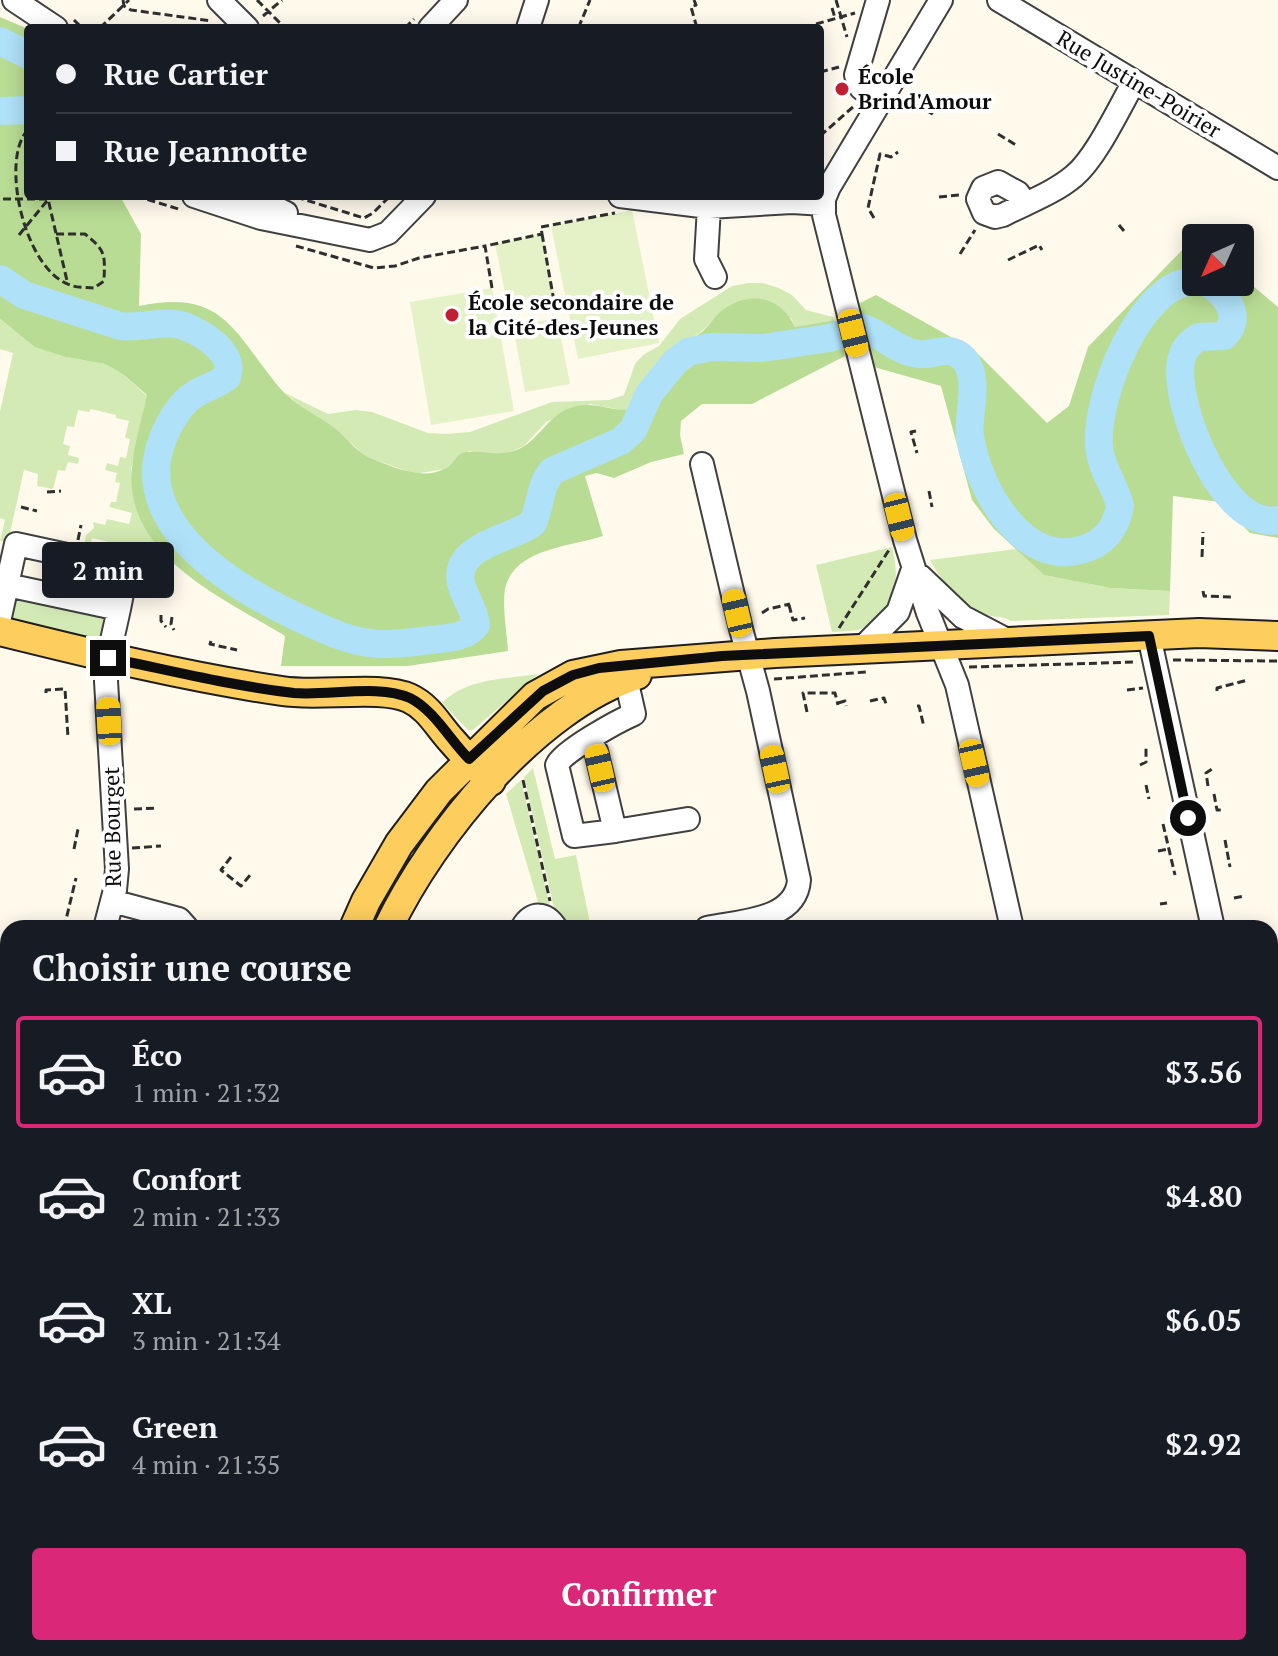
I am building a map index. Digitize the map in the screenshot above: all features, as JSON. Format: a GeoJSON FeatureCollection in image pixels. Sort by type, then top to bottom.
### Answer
{"type":"FeatureCollection","features":[{"type":"Feature","properties":{"kind":"main road"},"geometry":{"type":"LineString","coordinates":[[0,631],[108,658],[282,691],[321,695],[383,693],[405,696],[425,708],[491,781]]}},
{"type":"Feature","properties":{"kind":"main road"},"geometry":{"type":"LineString","coordinates":[[358,920],[399,844],[439,791],[535,696],[560,680],[588,670],[748,655],[941,644],[1223,632],[1278,636]]}},
{"type":"Feature","properties":{"kind":"main road"},"geometry":{"type":"LineString","coordinates":[[392,920],[429,855],[491,781],[548,725],[594,692],[682,660]]}},
{"type":"Feature","properties":{"kind":"street"},"geometry":{"type":"LineString","coordinates":[[14,0],[50,24]]}},
{"type":"Feature","properties":{"kind":"street"},"geometry":{"type":"LineString","coordinates":[[420,24],[456,0]]}},
{"type":"Feature","properties":{"kind":"street"},"geometry":{"type":"LineString","coordinates":[[529,24],[537,0]]}},
{"type":"Feature","properties":{"kind":"street"},"geometry":{"type":"LineString","coordinates":[[878,0],[856,75],[861,88],[881,101]]}},
{"type":"Feature","properties":{"kind":"street"},"geometry":{"type":"LineString","coordinates":[[941,0],[829,187],[824,204],[825,219],[913,569],[957,685],[1010,920]]}},
{"type":"Feature","properties":{"kind":"street","name":"Rue Justine-Poirier"},"geometry":{"type":"LineString","coordinates":[[999,0],[1278,168]]}},
{"type":"Feature","properties":{"kind":"street"},"geometry":{"type":"LineString","coordinates":[[219,11],[240,24]]}},
{"type":"Feature","properties":{"kind":"street"},"geometry":{"type":"LineString","coordinates":[[1025,203],[1080,171],[1134,82]]}},
{"type":"Feature","properties":{"kind":"street"},"geometry":{"type":"LineString","coordinates":[[206,200],[261,218],[363,240],[376,239],[388,233],[420,200]]}},
{"type":"Feature","properties":{"kind":"street"},"geometry":{"type":"LineString","coordinates":[[261,200],[331,232]]}},
{"type":"Feature","properties":{"kind":"street"},"geometry":{"type":"LineString","coordinates":[[652,200],[709,207],[792,202],[824,204]]}},
{"type":"Feature","properties":{"kind":"street"},"geometry":{"type":"LineString","coordinates":[[709,207],[706,259],[715,277]]}},
{"type":"Feature","properties":{"kind":"street"},"geometry":{"type":"LineString","coordinates":[[702,464],[795,856],[799,888],[792,902],[779,912],[743,920]]}},
{"type":"Feature","properties":{"kind":"street","name":"Rue Bourget"},"geometry":{"type":"LineString","coordinates":[[4,584],[16,544],[127,568],[106,681],[117,869],[107,920]]}},
{"type":"Feature","properties":{"kind":"street"},"geometry":{"type":"LineString","coordinates":[[913,569],[963,617],[1011,642]]}},
{"type":"Feature","properties":{"kind":"street"},"geometry":{"type":"LineString","coordinates":[[861,649],[898,612],[913,569]]}},
{"type":"Feature","properties":{"kind":"street"},"geometry":{"type":"LineString","coordinates":[[0,617],[4,584],[119,609]]}},
{"type":"Feature","properties":{"kind":"street"},"geometry":{"type":"LineString","coordinates":[[1149,636],[1211,920]]}},
{"type":"Feature","properties":{"kind":"street"},"geometry":{"type":"LineString","coordinates":[[626,679],[634,714],[606,727],[569,751],[557,765],[574,836],[688,819]]}},
{"type":"Feature","properties":{"kind":"street"},"geometry":{"type":"LineString","coordinates":[[548,725],[569,751]]}},
{"type":"Feature","properties":{"kind":"street"},"geometry":{"type":"LineString","coordinates":[[590,740],[596,751],[615,831]]}},
{"type":"Feature","properties":{"kind":"street","name":"Rue Bourget"},"geometry":{"type":"LineString","coordinates":[[112,901],[180,920]]}},
{"type":"Feature","properties":{"kind":"street"},"geometry":{"type":"LineString","coordinates":[[528,920],[540,915],[554,918]]}},
{"type":"Feature","properties":{"kind":"path"},"geometry":{"type":"LineString","coordinates":[[104,24],[129,0]]}},
{"type":"Feature","properties":{"kind":"path"},"geometry":{"type":"LineString","coordinates":[[257,0],[281,24]]}},
{"type":"Feature","properties":{"kind":"path"},"geometry":{"type":"LineString","coordinates":[[269,12],[282,0]]}},
{"type":"Feature","properties":{"kind":"path"},"geometry":{"type":"LineString","coordinates":[[580,24],[590,0]]}},
{"type":"Feature","properties":{"kind":"path"},"geometry":{"type":"LineString","coordinates":[[694,0],[696,5],[691,7],[696,24]]}},
{"type":"Feature","properties":{"kind":"path"},"geometry":{"type":"LineString","coordinates":[[836,0],[848,41]]}},
{"type":"Feature","properties":{"kind":"path"},"geometry":{"type":"LineString","coordinates":[[123,3],[131,10],[219,11]]}},
{"type":"Feature","properties":{"kind":"path"},"geometry":{"type":"LineString","coordinates":[[832,8],[835,18]]}},
{"type":"Feature","properties":{"kind":"path"},"geometry":{"type":"LineString","coordinates":[[816,24],[841,17]]}},
{"type":"Feature","properties":{"kind":"path"},"geometry":{"type":"LineString","coordinates":[[824,71],[846,65]]}},
{"type":"Feature","properties":{"kind":"path"},"geometry":{"type":"LineString","coordinates":[[824,132],[858,102]]}},
{"type":"Feature","properties":{"kind":"path"},"geometry":{"type":"LineString","coordinates":[[926,110],[934,115]]}},
{"type":"Feature","properties":{"kind":"path"},"geometry":{"type":"LineString","coordinates":[[17,136],[24,132]]}},
{"type":"Feature","properties":{"kind":"path"},"geometry":{"type":"LineString","coordinates":[[998,134],[1016,145]]}},
{"type":"Feature","properties":{"kind":"path"},"geometry":{"type":"LineString","coordinates":[[874,218],[868,208],[880,154],[891,157],[898,152]]}},
{"type":"Feature","properties":{"kind":"path"},"geometry":{"type":"LineString","coordinates":[[873,178],[879,180]]}},
{"type":"Feature","properties":{"kind":"path"},"geometry":{"type":"LineString","coordinates":[[2,187],[8,211]]}},
{"type":"Feature","properties":{"kind":"path"},"geometry":{"type":"LineString","coordinates":[[939,197],[968,194]]}},
{"type":"Feature","properties":{"kind":"path"},"geometry":{"type":"LineString","coordinates":[[3,199],[24,198]]}},
{"type":"Feature","properties":{"kind":"path"},"geometry":{"type":"LineString","coordinates":[[19,235],[47,200]]}},
{"type":"Feature","properties":{"kind":"path"},"geometry":{"type":"LineString","coordinates":[[50,200],[68,285]]}},
{"type":"Feature","properties":{"kind":"path"},"geometry":{"type":"LineString","coordinates":[[306,200],[364,218],[386,200]]}},
{"type":"Feature","properties":{"kind":"path"},"geometry":{"type":"LineString","coordinates":[[557,318],[541,227],[632,210],[628,200]]}},
{"type":"Feature","properties":{"kind":"path"},"geometry":{"type":"LineString","coordinates":[[14,223],[40,264],[68,285],[94,288],[104,281],[105,257],[101,247],[85,234],[56,234]]}},
{"type":"Feature","properties":{"kind":"path"},"geometry":{"type":"LineString","coordinates":[[960,254],[979,223]]}},
{"type":"Feature","properties":{"kind":"path"},"geometry":{"type":"LineString","coordinates":[[1119,225],[1124,231]]}},
{"type":"Feature","properties":{"kind":"path"},"geometry":{"type":"LineString","coordinates":[[374,268],[542,234]]}},
{"type":"Feature","properties":{"kind":"path"},"geometry":{"type":"LineString","coordinates":[[1008,260],[1039,245],[1042,250]]}},
{"type":"Feature","properties":{"kind":"path"},"geometry":{"type":"LineString","coordinates":[[485,246],[492,288]]}},
{"type":"Feature","properties":{"kind":"path"},"geometry":{"type":"LineString","coordinates":[[916,431],[911,432],[917,453]]}},
{"type":"Feature","properties":{"kind":"path"},"geometry":{"type":"LineString","coordinates":[[47,492],[61,491]]}},
{"type":"Feature","properties":{"kind":"path"},"geometry":{"type":"LineString","coordinates":[[929,491],[932,507]]}},
{"type":"Feature","properties":{"kind":"path"},"geometry":{"type":"LineString","coordinates":[[21,507],[37,511]]}},
{"type":"Feature","properties":{"kind":"path"},"geometry":{"type":"LineString","coordinates":[[76,548],[81,525]]}},
{"type":"Feature","properties":{"kind":"path"},"geometry":{"type":"LineString","coordinates":[[1202,557],[1203,532]]}},
{"type":"Feature","properties":{"kind":"path"},"geometry":{"type":"LineString","coordinates":[[833,634],[853,610],[893,544]]}},
{"type":"Feature","properties":{"kind":"path"},"geometry":{"type":"LineString","coordinates":[[1203,591],[1204,596],[1233,597]]}},
{"type":"Feature","properties":{"kind":"path"},"geometry":{"type":"LineString","coordinates":[[762,613],[790,604],[793,620],[805,618]]}},
{"type":"Feature","properties":{"kind":"path"},"geometry":{"type":"LineString","coordinates":[[161,615],[166,627]]}},
{"type":"Feature","properties":{"kind":"path"},"geometry":{"type":"LineString","coordinates":[[172,617],[174,630]]}},
{"type":"Feature","properties":{"kind":"path"},"geometry":{"type":"LineString","coordinates":[[211,641],[210,644],[237,650]]}},
{"type":"Feature","properties":{"kind":"path"},"geometry":{"type":"LineString","coordinates":[[1169,660],[1228,658],[1278,661]]}},
{"type":"Feature","properties":{"kind":"path"},"geometry":{"type":"LineString","coordinates":[[970,667],[1138,662]]}},
{"type":"Feature","properties":{"kind":"path"},"geometry":{"type":"LineString","coordinates":[[769,680],[844,674]]}},
{"type":"Feature","properties":{"kind":"path"},"geometry":{"type":"LineString","coordinates":[[1217,691],[1217,688],[1248,680]]}},
{"type":"Feature","properties":{"kind":"path"},"geometry":{"type":"LineString","coordinates":[[1127,690],[1148,687]]}},
{"type":"Feature","properties":{"kind":"path"},"geometry":{"type":"LineString","coordinates":[[46,693],[46,690],[65,689],[70,724],[68,738]]}},
{"type":"Feature","properties":{"kind":"path"},"geometry":{"type":"LineString","coordinates":[[807,712],[803,693],[835,693],[838,704],[845,701],[846,706]]}},
{"type":"Feature","properties":{"kind":"path"},"geometry":{"type":"LineString","coordinates":[[870,701],[884,698],[886,704]]}},
{"type":"Feature","properties":{"kind":"path"},"geometry":{"type":"LineString","coordinates":[[917,706],[924,727]]}},
{"type":"Feature","properties":{"kind":"path"},"geometry":{"type":"LineString","coordinates":[[1140,765],[1146,762],[1146,748]]}},
{"type":"Feature","properties":{"kind":"path"},"geometry":{"type":"LineString","coordinates":[[1208,786],[1206,773],[1212,769]]}},
{"type":"Feature","properties":{"kind":"path"},"geometry":{"type":"LineString","coordinates":[[522,776],[554,918]]}},
{"type":"Feature","properties":{"kind":"path"},"geometry":{"type":"LineString","coordinates":[[1146,785],[1149,799]]}},
{"type":"Feature","properties":{"kind":"path"},"geometry":{"type":"LineString","coordinates":[[1214,794],[1217,810],[1221,810]]}},
{"type":"Feature","properties":{"kind":"path"},"geometry":{"type":"LineString","coordinates":[[128,809],[158,808]]}},
{"type":"Feature","properties":{"kind":"path"},"geometry":{"type":"LineString","coordinates":[[1163,824],[1175,875]]}},
{"type":"Feature","properties":{"kind":"path"},"geometry":{"type":"LineString","coordinates":[[74,849],[78,829]]}},
{"type":"Feature","properties":{"kind":"path"},"geometry":{"type":"LineString","coordinates":[[1225,840],[1230,867]]}},
{"type":"Feature","properties":{"kind":"path"},"geometry":{"type":"LineString","coordinates":[[130,848],[161,846]]}},
{"type":"Feature","properties":{"kind":"path"},"geometry":{"type":"LineString","coordinates":[[1158,851],[1169,849]]}},
{"type":"Feature","properties":{"kind":"path"},"geometry":{"type":"LineString","coordinates":[[1227,854],[1234,852]]}},
{"type":"Feature","properties":{"kind":"path"},"geometry":{"type":"LineString","coordinates":[[231,857],[221,870],[241,886],[251,874]]}},
{"type":"Feature","properties":{"kind":"path"},"geometry":{"type":"LineString","coordinates":[[65,920],[69,899],[75,893],[76,878]]}},
{"type":"Feature","properties":{"kind":"path"},"geometry":{"type":"LineString","coordinates":[[1234,898],[1244,896]]}},
{"type":"Feature","properties":{"kind":"path"},"geometry":{"type":"LineString","coordinates":[[1160,904],[1167,903]]}},
{"type":"Feature","properties":{"kind":"green space"},"geometry":{"type":"Polygon","coordinates":[[[0,17],[24,27],[24,200],[122,200],[141,234],[139,306],[189,303],[222,318],[236,331],[284,393],[336,429],[364,454],[386,464],[416,473],[435,472],[448,467],[463,453],[500,453],[521,448],[557,415],[573,407],[593,405],[627,410],[667,355],[702,332],[724,309],[745,300],[755,298],[774,303],[795,327],[834,320],[845,356],[752,404],[702,404],[681,421],[684,454],[651,462],[614,478],[597,473],[585,476],[603,536],[545,551],[519,565],[510,575],[504,596],[508,651],[408,666],[281,666],[285,636],[207,589],[182,570],[160,549],[143,526],[133,499],[132,468],[147,395],[124,375],[105,364],[66,357],[35,347],[0,319],[0,17]]]}},
{"type":"Feature","properties":{"kind":"green space"},"geometry":{"type":"Polygon","coordinates":[[[632,210],[659,343],[578,359],[551,226],[632,210]]]}},
{"type":"Feature","properties":{"kind":"green space"},"geometry":{"type":"Polygon","coordinates":[[[542,234],[556,303],[509,312],[495,244],[542,234]]]}},
{"type":"Feature","properties":{"kind":"green space"},"geometry":{"type":"Polygon","coordinates":[[[1182,250],[1182,296],[1254,296],[1254,287],[1278,307],[1278,538],[1250,533],[1219,502],[1173,496],[1170,591],[1110,588],[1044,575],[994,529],[972,500],[941,386],[874,367],[858,304],[876,295],[974,350],[1047,423],[1069,406],[1088,347],[1182,250]]]}},
{"type":"Feature","properties":{"kind":"green space"},"geometry":{"type":"Polygon","coordinates":[[[748,283],[779,288],[792,295],[806,310],[833,317],[834,320],[795,327],[791,318],[723,310],[700,333],[666,357],[657,367],[651,382],[627,411],[590,404],[546,422],[524,446],[508,453],[469,451],[445,469],[414,474],[365,456],[336,429],[313,416],[285,393],[328,414],[356,410],[372,412],[428,433],[446,434],[470,432],[552,402],[609,400],[624,395],[635,364],[659,346],[680,319],[732,286],[748,283]]]}},
{"type":"Feature","properties":{"kind":"green space"},"geometry":{"type":"Polygon","coordinates":[[[492,288],[514,411],[431,425],[410,302],[492,288]]]}},
{"type":"Feature","properties":{"kind":"green space"},"geometry":{"type":"Polygon","coordinates":[[[557,318],[570,384],[525,392],[513,326],[557,318]]]}},
{"type":"Feature","properties":{"kind":"green space"},"geometry":{"type":"Polygon","coordinates":[[[0,319],[66,357],[105,364],[124,375],[147,396],[131,469],[142,523],[160,547],[147,552],[145,563],[132,559],[135,548],[92,538],[89,550],[83,550],[86,535],[94,528],[93,522],[105,525],[107,519],[129,524],[132,513],[109,507],[111,502],[116,502],[120,483],[115,482],[117,473],[105,470],[107,463],[118,466],[120,457],[126,458],[130,439],[125,438],[129,421],[91,409],[89,412],[78,410],[74,427],[67,426],[63,444],[70,446],[68,455],[79,458],[78,464],[68,462],[65,471],[58,470],[53,489],[37,486],[38,474],[24,470],[8,542],[0,541],[5,520],[0,518],[0,412],[13,353],[0,349],[0,319]]]}},
{"type":"Feature","properties":{"kind":"green space"},"geometry":{"type":"Polygon","coordinates":[[[892,547],[896,583],[890,604],[883,614],[875,622],[859,629],[832,632],[816,565],[892,547]]]}},
{"type":"Feature","properties":{"kind":"green space"},"geometry":{"type":"Polygon","coordinates":[[[1016,549],[1044,575],[1110,588],[1170,591],[1169,615],[1011,621],[986,615],[970,607],[946,584],[930,560],[1016,549]]]}},
{"type":"Feature","properties":{"kind":"green space"},"geometry":{"type":"Polygon","coordinates":[[[12,596],[107,614],[102,643],[10,620],[12,596]]]}},
{"type":"Feature","properties":{"kind":"green space"},"geometry":{"type":"Polygon","coordinates":[[[538,674],[473,730],[468,730],[442,703],[474,684],[538,674]]]}},
{"type":"Feature","properties":{"kind":"green space"},"geometry":{"type":"Polygon","coordinates":[[[533,768],[555,859],[576,855],[589,920],[562,920],[554,908],[524,777],[533,768]]]}},
{"type":"Feature","properties":{"kind":"green space"},"geometry":{"type":"Polygon","coordinates":[[[521,780],[550,907],[539,905],[506,794],[521,780]]]}},
{"type":"Feature","properties":{"kind":"waterway"},"geometry":{"type":"LineString","coordinates":[[0,41],[24,53]]}},
{"type":"Feature","properties":{"kind":"waterway"},"geometry":{"type":"LineString","coordinates":[[0,111],[24,110]]}},
{"type":"Feature","properties":{"kind":"waterway"},"geometry":{"type":"LineString","coordinates":[[0,279],[24,295],[120,326],[162,323],[185,326],[221,350],[229,368],[227,377],[189,398],[166,431],[159,450],[156,479],[163,506],[177,530],[197,552],[246,590],[332,632],[351,639],[385,644],[449,638],[472,629],[476,625],[475,619],[461,583],[461,570],[466,560],[486,545],[533,523],[545,483],[552,471],[621,441],[633,430],[649,394],[675,362],[688,352],[710,347],[763,348],[829,338],[863,328],[911,353],[948,351],[959,354],[972,376],[970,437],[975,459],[996,504],[1028,540],[1048,550],[1070,552],[1094,545],[1112,528],[1120,506],[1102,463],[1099,447],[1104,401],[1113,373],[1139,321],[1156,300],[1182,284]]}},
{"type":"Feature","properties":{"kind":"waterway"},"geometry":{"type":"LineString","coordinates":[[1223,296],[1232,313],[1230,329],[1224,336],[1199,337],[1185,350],[1181,361],[1185,406],[1206,461],[1221,486],[1239,506],[1258,518],[1278,520]]}},
{"type":"Feature","properties":{"kind":"place","name":"École Brind'Amour"},"geometry":{"type":"Point","coordinates":[842,89]}},
{"type":"Feature","properties":{"kind":"place","name":"École secondaire de la Cité-des-Jeunes"},"geometry":{"type":"Point","coordinates":[452,315]}},
{"type":"Feature","properties":{"kind":"route"},"geometry":{"type":"LineString","coordinates":[[108,658],[282,691],[321,695],[383,693],[405,696],[425,708],[469,759],[535,696],[560,680],[599,668],[722,656],[1149,636],[1188,818]]}}]}
